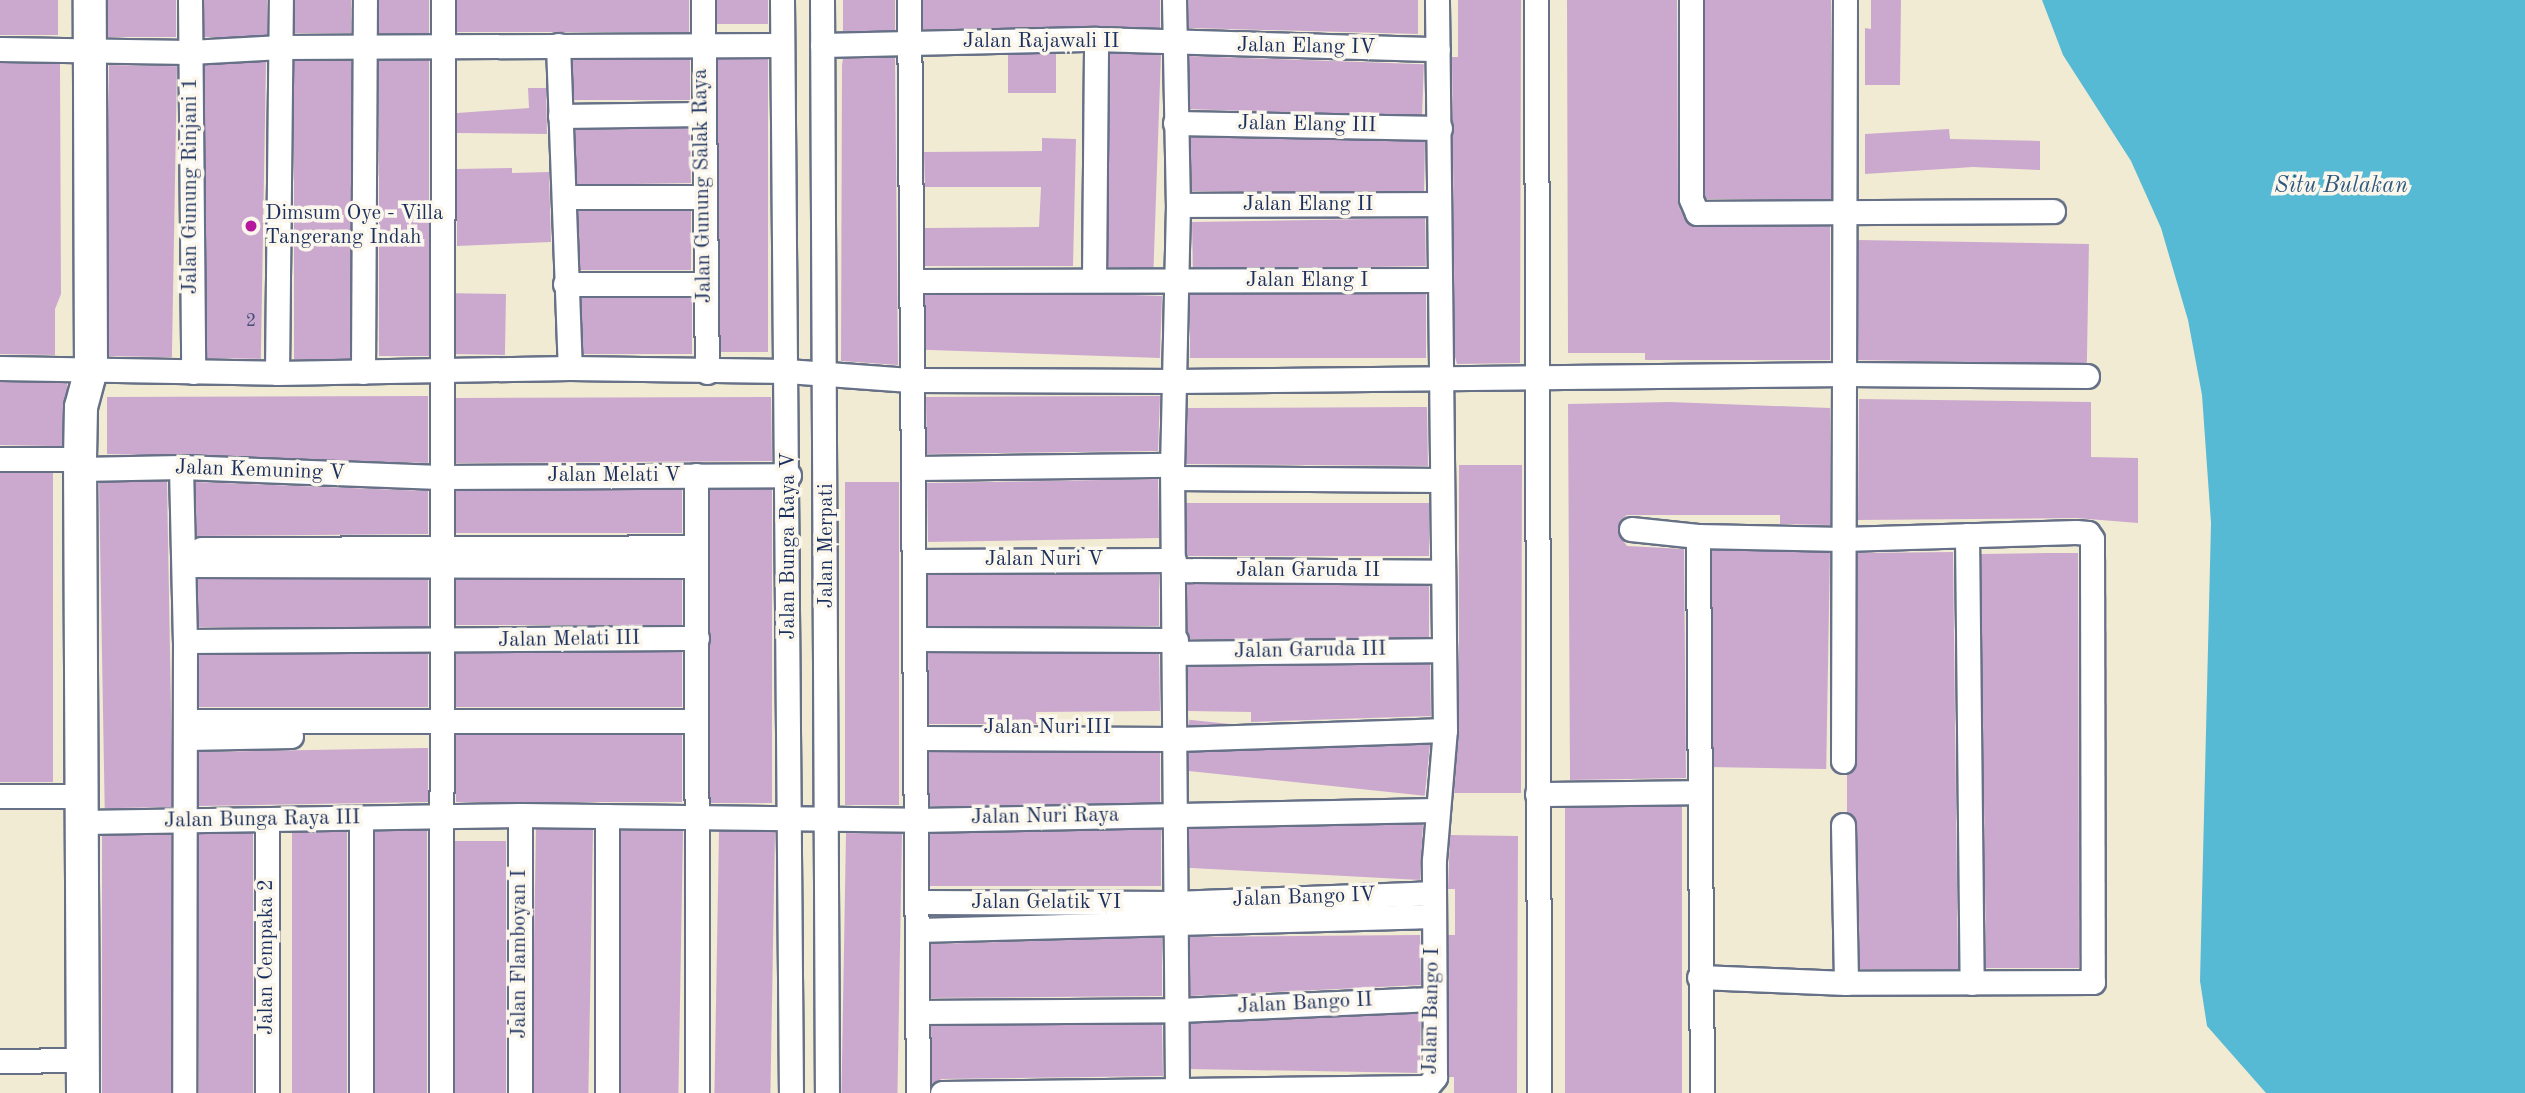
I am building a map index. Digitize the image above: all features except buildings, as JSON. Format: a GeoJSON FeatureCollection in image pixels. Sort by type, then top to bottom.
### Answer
{"type":"FeatureCollection","features":[{"type":"Feature","properties":{"kind":"main road"},"geometry":{"type":"LineString","coordinates":[[71,0],[80,49],[83,1093]]}},
{"type":"Feature","properties":{"kind":"main road"},"geometry":{"type":"LineString","coordinates":[[80,49],[90,0]]}},
{"type":"Feature","properties":{"kind":"street","name":"Jalan Gunung Rinjani 1"},"geometry":{"type":"LineString","coordinates":[[190,0],[193,372]]}},
{"type":"Feature","properties":{"kind":"street"},"geometry":{"type":"LineString","coordinates":[[277,373],[281,0]]}},
{"type":"Feature","properties":{"kind":"street"},"geometry":{"type":"LineString","coordinates":[[363,372],[365,0]]}},
{"type":"Feature","properties":{"kind":"street"},"geometry":{"type":"LineString","coordinates":[[442,1093],[442,641],[439,477],[442,370],[443,0]]}},
{"type":"Feature","properties":{"kind":"street","name":"Jalan Gunung Salak Raya"},"geometry":{"type":"LineString","coordinates":[[703,0],[703,284],[707,372]]}},
{"type":"Feature","properties":{"kind":"street","name":"Jalan Bunga Raya V"},"geometry":{"type":"LineString","coordinates":[[782,0],[789,475],[791,1093]]}},
{"type":"Feature","properties":{"kind":"street","name":"Jalan Merpati"},"geometry":{"type":"LineString","coordinates":[[822,0],[829,818],[827,1093]]}},
{"type":"Feature","properties":{"kind":"street"},"geometry":{"type":"LineString","coordinates":[[909,0],[912,281],[910,380],[918,733],[918,1093]]}},
{"type":"Feature","properties":{"kind":"street"},"geometry":{"type":"LineString","coordinates":[[942,1093],[1177,1092],[1178,1010],[1173,814],[1177,646],[1172,471],[1178,205],[1174,0]]}},
{"type":"Feature","properties":{"kind":"street","name":"Jalan Bango I"},"geometry":{"type":"LineString","coordinates":[[1177,1092],[1427,1087],[1435,1077],[1432,999],[1436,810],[1445,730],[1439,380],[1440,128],[1437,0]]}},
{"type":"Feature","properties":{"kind":"street"},"geometry":{"type":"LineString","coordinates":[[1535,0],[1539,1093]]}},
{"type":"Feature","properties":{"kind":"street"},"geometry":{"type":"LineString","coordinates":[[1692,0],[1691,199],[1697,214],[2053,211]]}},
{"type":"Feature","properties":{"kind":"street"},"geometry":{"type":"LineString","coordinates":[[1843,761],[1847,214],[1845,0]]}},
{"type":"Feature","properties":{"kind":"street"},"geometry":{"type":"LineString","coordinates":[[1094,280],[1096,39]]}},
{"type":"Feature","properties":{"kind":"street","name":"Jalan Rajawali II"},"geometry":{"type":"LineString","coordinates":[[822,45],[1096,39],[1174,44]]}},
{"type":"Feature","properties":{"kind":"street","name":"Jalan Elang IV"},"geometry":{"type":"LineString","coordinates":[[1174,44],[1438,49]]}},
{"type":"Feature","properties":{"kind":"street"},"geometry":{"type":"LineString","coordinates":[[0,48],[190,52],[281,47],[443,45],[782,45]]}},
{"type":"Feature","properties":{"kind":"street"},"geometry":{"type":"LineString","coordinates":[[558,45],[570,368]]}},
{"type":"Feature","properties":{"kind":"street"},"geometry":{"type":"LineString","coordinates":[[560,116],[702,114]]}},
{"type":"Feature","properties":{"kind":"street","name":"Jalan Elang III"},"geometry":{"type":"LineString","coordinates":[[1175,123],[1440,128]]}},
{"type":"Feature","properties":{"kind":"street"},"geometry":{"type":"LineString","coordinates":[[564,197],[704,197]]}},
{"type":"Feature","properties":{"kind":"street","name":"Jalan Elang II"},"geometry":{"type":"LineString","coordinates":[[1178,205],[1439,204]]}},
{"type":"Feature","properties":{"kind":"street","name":"Jalan Elang I"},"geometry":{"type":"LineString","coordinates":[[912,281],[1439,280]]}},
{"type":"Feature","properties":{"kind":"street"},"geometry":{"type":"LineString","coordinates":[[565,284],[703,284]]}},
{"type":"Feature","properties":{"kind":"street"},"geometry":{"type":"LineString","coordinates":[[0,368],[277,373],[570,368],[707,372],[787,371],[910,380],[1175,382],[1538,380],[1846,374],[2087,376]]}},
{"type":"Feature","properties":{"kind":"street","name":"Jalan Kemuning V"},"geometry":{"type":"LineString","coordinates":[[0,459],[439,477]]}},
{"type":"Feature","properties":{"kind":"street"},"geometry":{"type":"LineString","coordinates":[[181,467],[185,641],[184,1093]]}},
{"type":"Feature","properties":{"kind":"street"},"geometry":{"type":"LineString","coordinates":[[913,468],[1172,471],[1442,480]]}},
{"type":"Feature","properties":{"kind":"street"},"geometry":{"type":"LineString","coordinates":[[696,475],[695,816],[698,1093]]}},
{"type":"Feature","properties":{"kind":"street","name":"Jalan Melati V"},"geometry":{"type":"LineString","coordinates":[[439,477],[789,475]]}},
{"type":"Feature","properties":{"kind":"street"},"geometry":{"type":"LineString","coordinates":[[1631,529],[1698,536],[1843,539],[2076,532],[2088,533],[2092,539],[2095,979],[1846,983],[1699,977]]}},
{"type":"Feature","properties":{"kind":"street"},"geometry":{"type":"LineString","coordinates":[[1967,535],[1972,983]]}},
{"type":"Feature","properties":{"kind":"street"},"geometry":{"type":"LineString","coordinates":[[1698,536],[1699,977],[1702,1093]]}},
{"type":"Feature","properties":{"kind":"street","name":"Jalan Garuda II"},"geometry":{"type":"LineString","coordinates":[[914,555],[1174,559],[1442,572]]}},
{"type":"Feature","properties":{"kind":"street"},"geometry":{"type":"LineString","coordinates":[[184,557],[696,556]]}},
{"type":"Feature","properties":{"kind":"street","name":"Jalan Melati III"},"geometry":{"type":"LineString","coordinates":[[185,641],[697,638]]}},
{"type":"Feature","properties":{"kind":"street","name":"Jalan Garuda III"},"geometry":{"type":"LineString","coordinates":[[916,639],[1444,650]]}},
{"type":"Feature","properties":{"kind":"street"},"geometry":{"type":"LineString","coordinates":[[185,730],[696,727]]}},
{"type":"Feature","properties":{"kind":"street","name":"Jalan Nuri III"},"geometry":{"type":"LineString","coordinates":[[918,733],[1445,730]]}},
{"type":"Feature","properties":{"kind":"street"},"geometry":{"type":"LineString","coordinates":[[1538,794],[1699,792]]}},
{"type":"Feature","properties":{"kind":"street","name":"Jalan Bunga Raya III"},"geometry":{"type":"LineString","coordinates":[[0,796],[183,822],[520,815],[695,816]]}},
{"type":"Feature","properties":{"kind":"street","name":"Jalan Nuri Raya"},"geometry":{"type":"LineString","coordinates":[[695,816],[917,820],[1436,810]]}},
{"type":"Feature","properties":{"kind":"street","name":"Jalan Flamboyan I"},"geometry":{"type":"LineString","coordinates":[[520,815],[520,1093]]}},
{"type":"Feature","properties":{"kind":"street"},"geometry":{"type":"LineString","coordinates":[[607,816],[607,1093]]}},
{"type":"Feature","properties":{"kind":"street"},"geometry":{"type":"LineString","coordinates":[[360,818],[361,1093]]}},
{"type":"Feature","properties":{"kind":"street","name":"Jalan Cempaka 2"},"geometry":{"type":"LineString","coordinates":[[267,1093],[273,821]]}},
{"type":"Feature","properties":{"kind":"street"},"geometry":{"type":"LineString","coordinates":[[1843,825],[1846,983]]}},
{"type":"Feature","properties":{"kind":"street","name":"Jalan Bango IV"},"geometry":{"type":"LineString","coordinates":[[1174,915],[1434,893]]}},
{"type":"Feature","properties":{"kind":"street","name":"Jalan Cempaka 2"},"geometry":{"type":"LineString","coordinates":[[273,897],[280,1093]]}},
{"type":"Feature","properties":{"kind":"street","name":"Jalan Gelatik VI"},"geometry":{"type":"LineString","coordinates":[[918,902],[1174,915]]}},
{"type":"Feature","properties":{"kind":"street"},"geometry":{"type":"LineString","coordinates":[[918,930],[1174,915],[1433,916]]}},
{"type":"Feature","properties":{"kind":"street","name":"Jalan Bango II"},"geometry":{"type":"LineString","coordinates":[[917,1012],[1178,1010],[1432,999]]}},
{"type":"Feature","properties":{"kind":"street"},"geometry":{"type":"LineString","coordinates":[[0,1061],[83,1060]]}},
{"type":"Feature","properties":{"kind":"water","name":"Situ Bulakan"},"geometry":{"type":"Polygon","coordinates":[[[2042,0],[2525,0],[2525,1093],[2266,1093],[2207,1026],[2200,981],[2211,523],[2202,395],[2188,320],[2161,228],[2131,161],[2063,55],[2042,0]]]}},
{"type":"Feature","properties":{"kind":"place","name":"Dimsum Oye - Villa Tangerang Indah"},"geometry":{"type":"Point","coordinates":[251,226]}}]}
